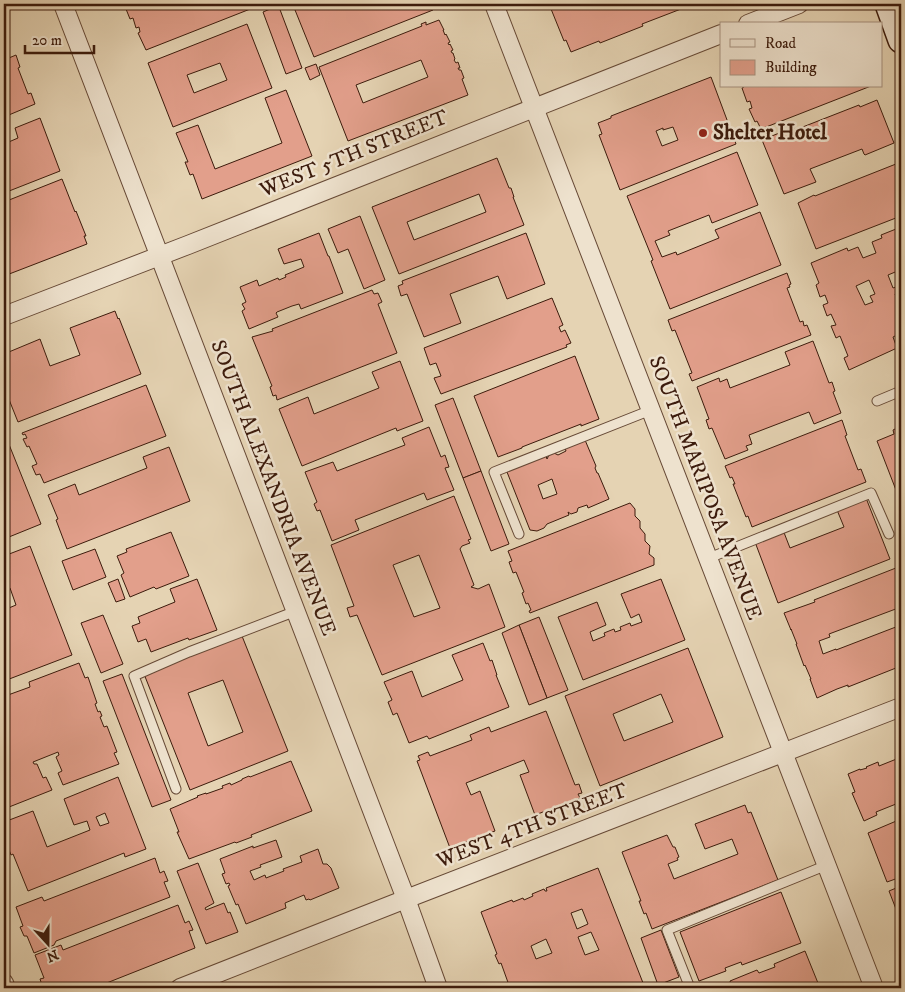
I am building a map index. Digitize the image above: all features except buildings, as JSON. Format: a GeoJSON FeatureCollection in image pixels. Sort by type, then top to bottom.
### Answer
{"type":"FeatureCollection","features":[{"type":"Feature","properties":{"kind":"main road"},"geometry":{"type":"LineString","coordinates":[[888,4],[901,40]]}},
{"type":"Feature","properties":{"kind":"street","name":"SOUTH ALEXANDRIA AVENUE"},"geometry":{"type":"LineString","coordinates":[[63,4],[406,899],[438,988]]}},
{"type":"Feature","properties":{"kind":"street","name":"SOUTH MARIPOSA AVENUE"},"geometry":{"type":"LineString","coordinates":[[494,4],[874,988]]}},
{"type":"Feature","properties":{"kind":"street"},"geometry":{"type":"LineString","coordinates":[[753,22],[798,4]]}},
{"type":"Feature","properties":{"kind":"street","name":"WEST 5TH STREET"},"geometry":{"type":"LineString","coordinates":[[4,316],[720,34]]}},
{"type":"Feature","properties":{"kind":"street","name":"WEST 4TH STREET"},"geometry":{"type":"LineString","coordinates":[[180,988],[901,707]]}},
{"type":"Feature","properties":{"kind":"street"},"geometry":{"type":"LineString","coordinates":[[4,983],[6,988]]}},
{"type":"Feature","properties":{"kind":"lane"},"geometry":{"type":"LineString","coordinates":[[877,401],[901,391]]}},
{"type":"Feature","properties":{"kind":"lane"},"geometry":{"type":"LineString","coordinates":[[519,534],[494,472],[651,410]]}},
{"type":"Feature","properties":{"kind":"lane"},"geometry":{"type":"LineString","coordinates":[[708,558],[871,493],[889,534]]}},
{"type":"Feature","properties":{"kind":"lane"},"geometry":{"type":"LineString","coordinates":[[176,789],[134,676],[189,652],[296,611]]}},
{"type":"Feature","properties":{"kind":"lane"},"geometry":{"type":"LineString","coordinates":[[690,988],[667,930],[827,865]]}},
{"type":"Feature","properties":{"kind":"place","name":"Shelter Hotel"},"geometry":{"type":"Point","coordinates":[703,133]}}]}
